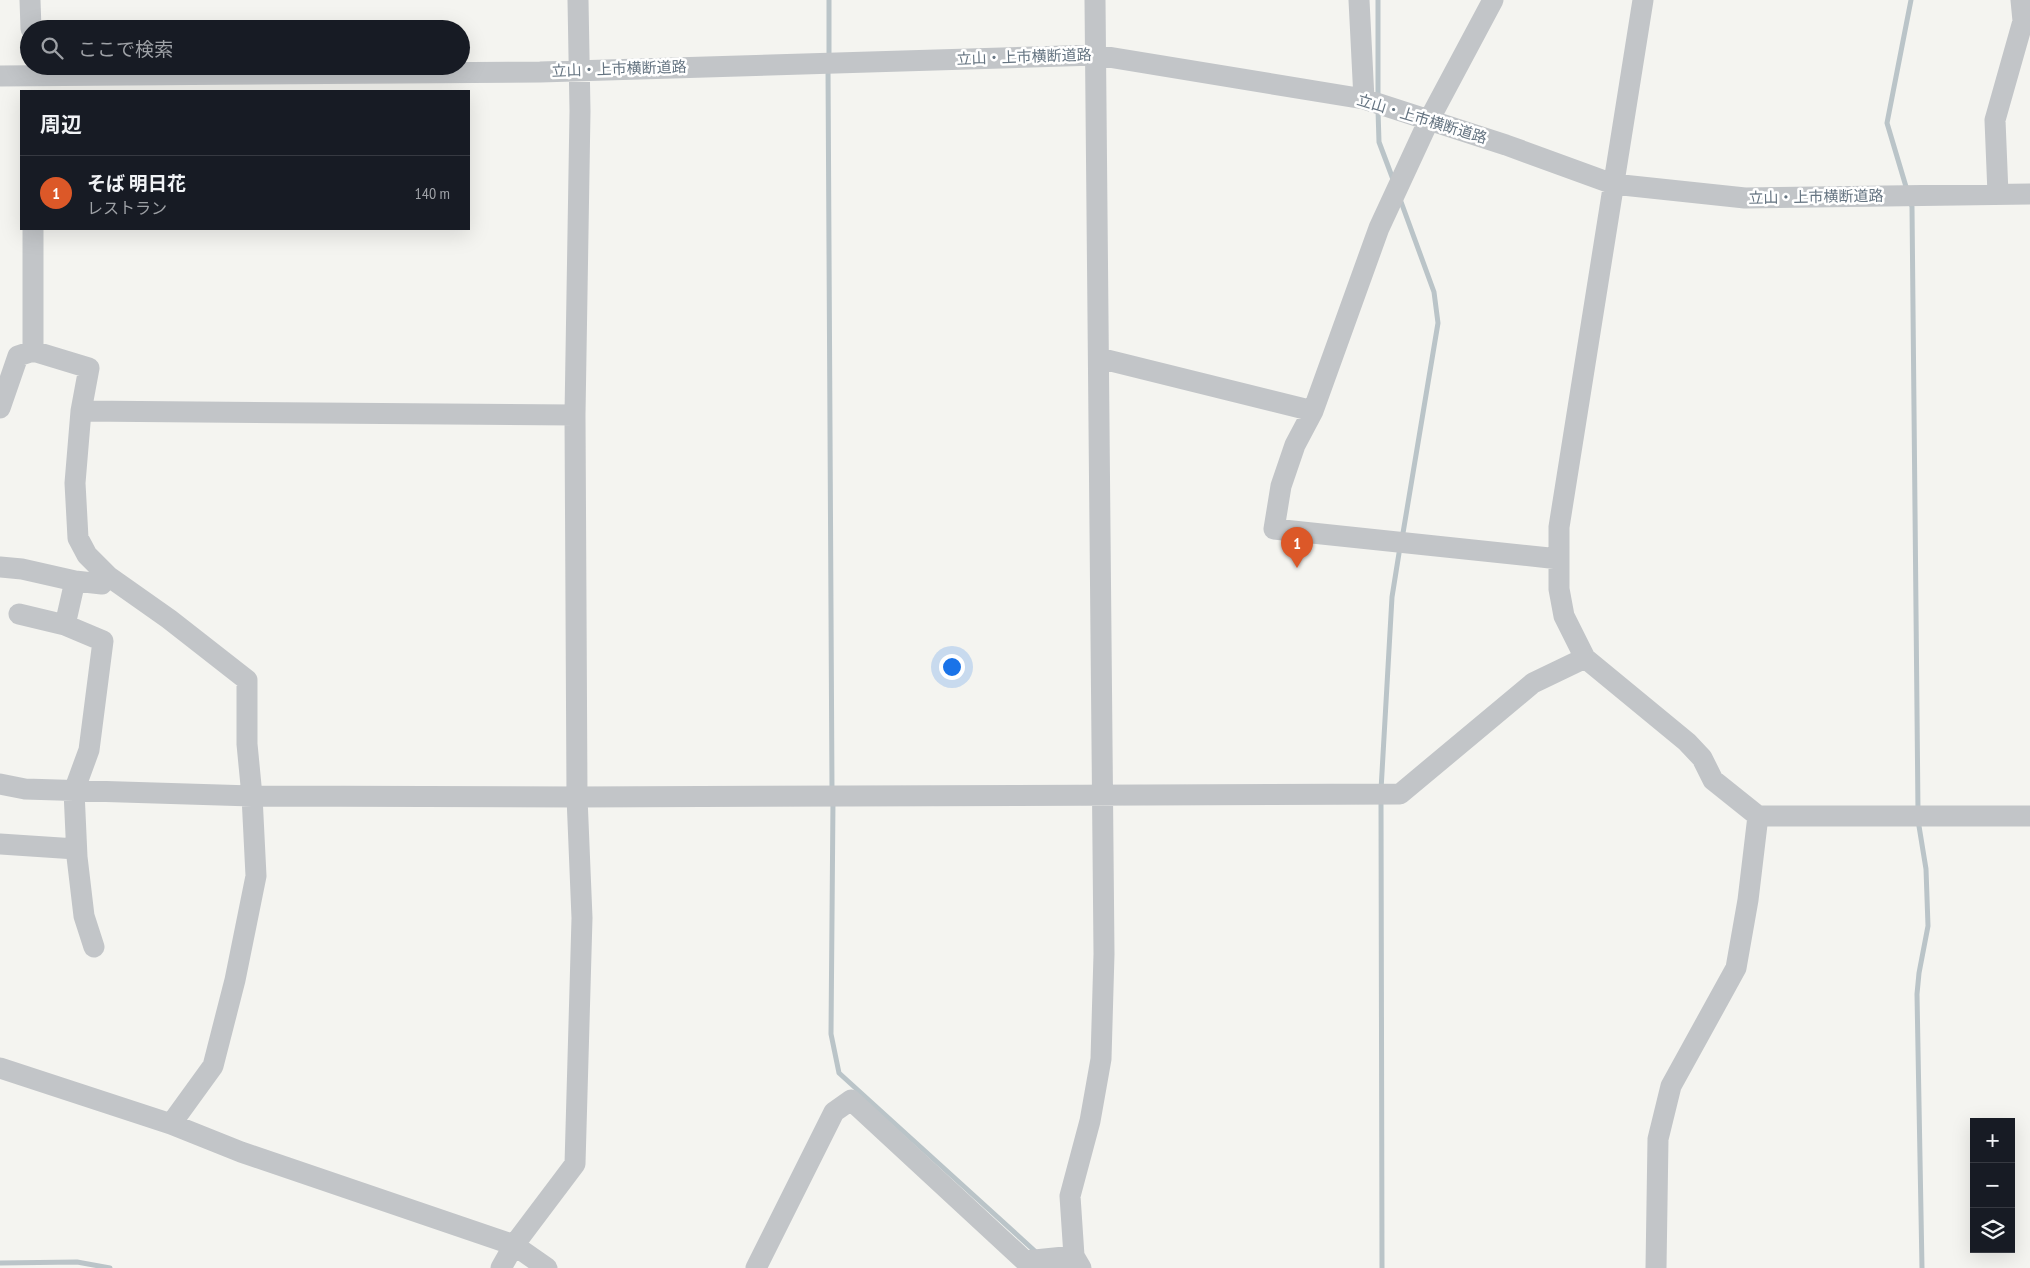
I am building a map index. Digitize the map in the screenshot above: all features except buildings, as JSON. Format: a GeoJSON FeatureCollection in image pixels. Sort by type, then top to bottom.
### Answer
{"type":"FeatureCollection","features":[{"type":"Feature","properties":{"kind":"street"},"geometry":{"type":"LineString","coordinates":[[30,0],[30,20]]}},
{"type":"Feature","properties":{"kind":"street"},"geometry":{"type":"LineString","coordinates":[[501,1268],[514,1245],[574,1164],[582,918],[577,797],[575,415],[580,71],[578,0]]}},
{"type":"Feature","properties":{"kind":"street"},"geometry":{"type":"LineString","coordinates":[[756,1268],[834,1112],[852,1100],[1023,1264],[1077,1262],[1070,1196],[1090,1121],[1101,1059],[1104,954],[1104,794],[1095,0]]}},
{"type":"Feature","properties":{"kind":"street"},"geometry":{"type":"LineString","coordinates":[[1359,0],[1365,100]]}},
{"type":"Feature","properties":{"kind":"street"},"geometry":{"type":"LineString","coordinates":[[1493,0],[1429,120],[1379,228],[1313,411],[1292,453],[1281,486],[1274,529],[1559,559]]}},
{"type":"Feature","properties":{"kind":"street"},"geometry":{"type":"LineString","coordinates":[[1643,0],[1559,527],[1559,589],[1564,616],[1586,658],[1688,742],[1702,758],[1712,780],[1758,816],[2030,816]]}},
{"type":"Feature","properties":{"kind":"street"},"geometry":{"type":"LineString","coordinates":[[1998,194],[1995,120],[2023,21],[2021,0]]}},
{"type":"Feature","properties":{"kind":"street","name":"立山・上市横断道路"},"geometry":{"type":"LineString","coordinates":[[470,72],[580,71],[1096,54],[1365,100],[1506,145],[1613,184],[1745,198],[2030,194]]}},
{"type":"Feature","properties":{"kind":"street","name":"立山・上市横断道路"},"geometry":{"type":"LineString","coordinates":[[0,76],[32,78],[267,75]]}},
{"type":"Feature","properties":{"kind":"street"},"geometry":{"type":"LineString","coordinates":[[33,230],[33,351]]}},
{"type":"Feature","properties":{"kind":"street"},"geometry":{"type":"LineString","coordinates":[[0,408],[18,356],[33,351],[89,368],[82,411],[75,483],[78,538],[87,555],[108,576],[247,680],[247,744],[256,876],[235,980],[213,1066],[171,1124]]}},
{"type":"Feature","properties":{"kind":"street"},"geometry":{"type":"LineString","coordinates":[[1099,358],[1313,411]]}},
{"type":"Feature","properties":{"kind":"street"},"geometry":{"type":"LineString","coordinates":[[82,411],[575,415]]}},
{"type":"Feature","properties":{"kind":"street"},"geometry":{"type":"LineString","coordinates":[[0,567],[22,569],[75,581],[102,584],[108,576]]}},
{"type":"Feature","properties":{"kind":"street"},"geometry":{"type":"LineString","coordinates":[[65,625],[75,581]]}},
{"type":"Feature","properties":{"kind":"street"},"geometry":{"type":"LineString","coordinates":[[19,614],[65,625],[103,641],[89,750],[74,790],[76,849],[84,916],[94,947]]}},
{"type":"Feature","properties":{"kind":"street"},"geometry":{"type":"LineString","coordinates":[[0,784],[25,789],[252,796],[577,797],[1400,794],[1533,683],[1586,658]]}},
{"type":"Feature","properties":{"kind":"street"},"geometry":{"type":"LineString","coordinates":[[1656,1268],[1658,1139],[1671,1086],[1736,968],[1748,900],[1758,816]]}},
{"type":"Feature","properties":{"kind":"street"},"geometry":{"type":"LineString","coordinates":[[0,844],[76,849]]}},
{"type":"Feature","properties":{"kind":"street"},"geometry":{"type":"LineString","coordinates":[[0,1068],[171,1124],[241,1152],[514,1245],[547,1268]]}},
{"type":"Feature","properties":{"kind":"waterway"},"geometry":{"type":"LineString","coordinates":[[829,0],[829,59]]}},
{"type":"Feature","properties":{"kind":"waterway"},"geometry":{"type":"LineString","coordinates":[[1378,0],[1378,97]]}},
{"type":"Feature","properties":{"kind":"waterway"},"geometry":{"type":"LineString","coordinates":[[1907,190],[1887,123],[1911,0]]}},
{"type":"Feature","properties":{"kind":"waterway"},"geometry":{"type":"LineString","coordinates":[[828,67],[832,791]]}},
{"type":"Feature","properties":{"kind":"waterway"},"geometry":{"type":"LineString","coordinates":[[1378,110],[1379,142],[1394,182]]}},
{"type":"Feature","properties":{"kind":"waterway"},"geometry":{"type":"LineString","coordinates":[[1400,199],[1434,292],[1438,323],[1402,539]]}},
{"type":"Feature","properties":{"kind":"waterway"},"geometry":{"type":"LineString","coordinates":[[1910,200],[1912,207],[1918,812]]}},
{"type":"Feature","properties":{"kind":"waterway"},"geometry":{"type":"LineString","coordinates":[[1381,790],[1392,597],[1400,547]]}},
{"type":"Feature","properties":{"kind":"waterway"},"geometry":{"type":"LineString","coordinates":[[1381,799],[1382,1268]]}},
{"type":"Feature","properties":{"kind":"waterway"},"geometry":{"type":"LineString","coordinates":[[833,800],[831,1034],[839,1073],[1037,1253]]}},
{"type":"Feature","properties":{"kind":"waterway"},"geometry":{"type":"LineString","coordinates":[[1918,820],[1926,869],[1928,926],[1917,994],[1922,1268]]}},
{"type":"Feature","properties":{"kind":"waterway"},"geometry":{"type":"LineString","coordinates":[[0,1263],[77,1262],[110,1268]]}},
{"type":"Feature","properties":{"kind":"place","name":"そば 明日花"},"geometry":{"type":"Point","coordinates":[1297,568]}}]}
